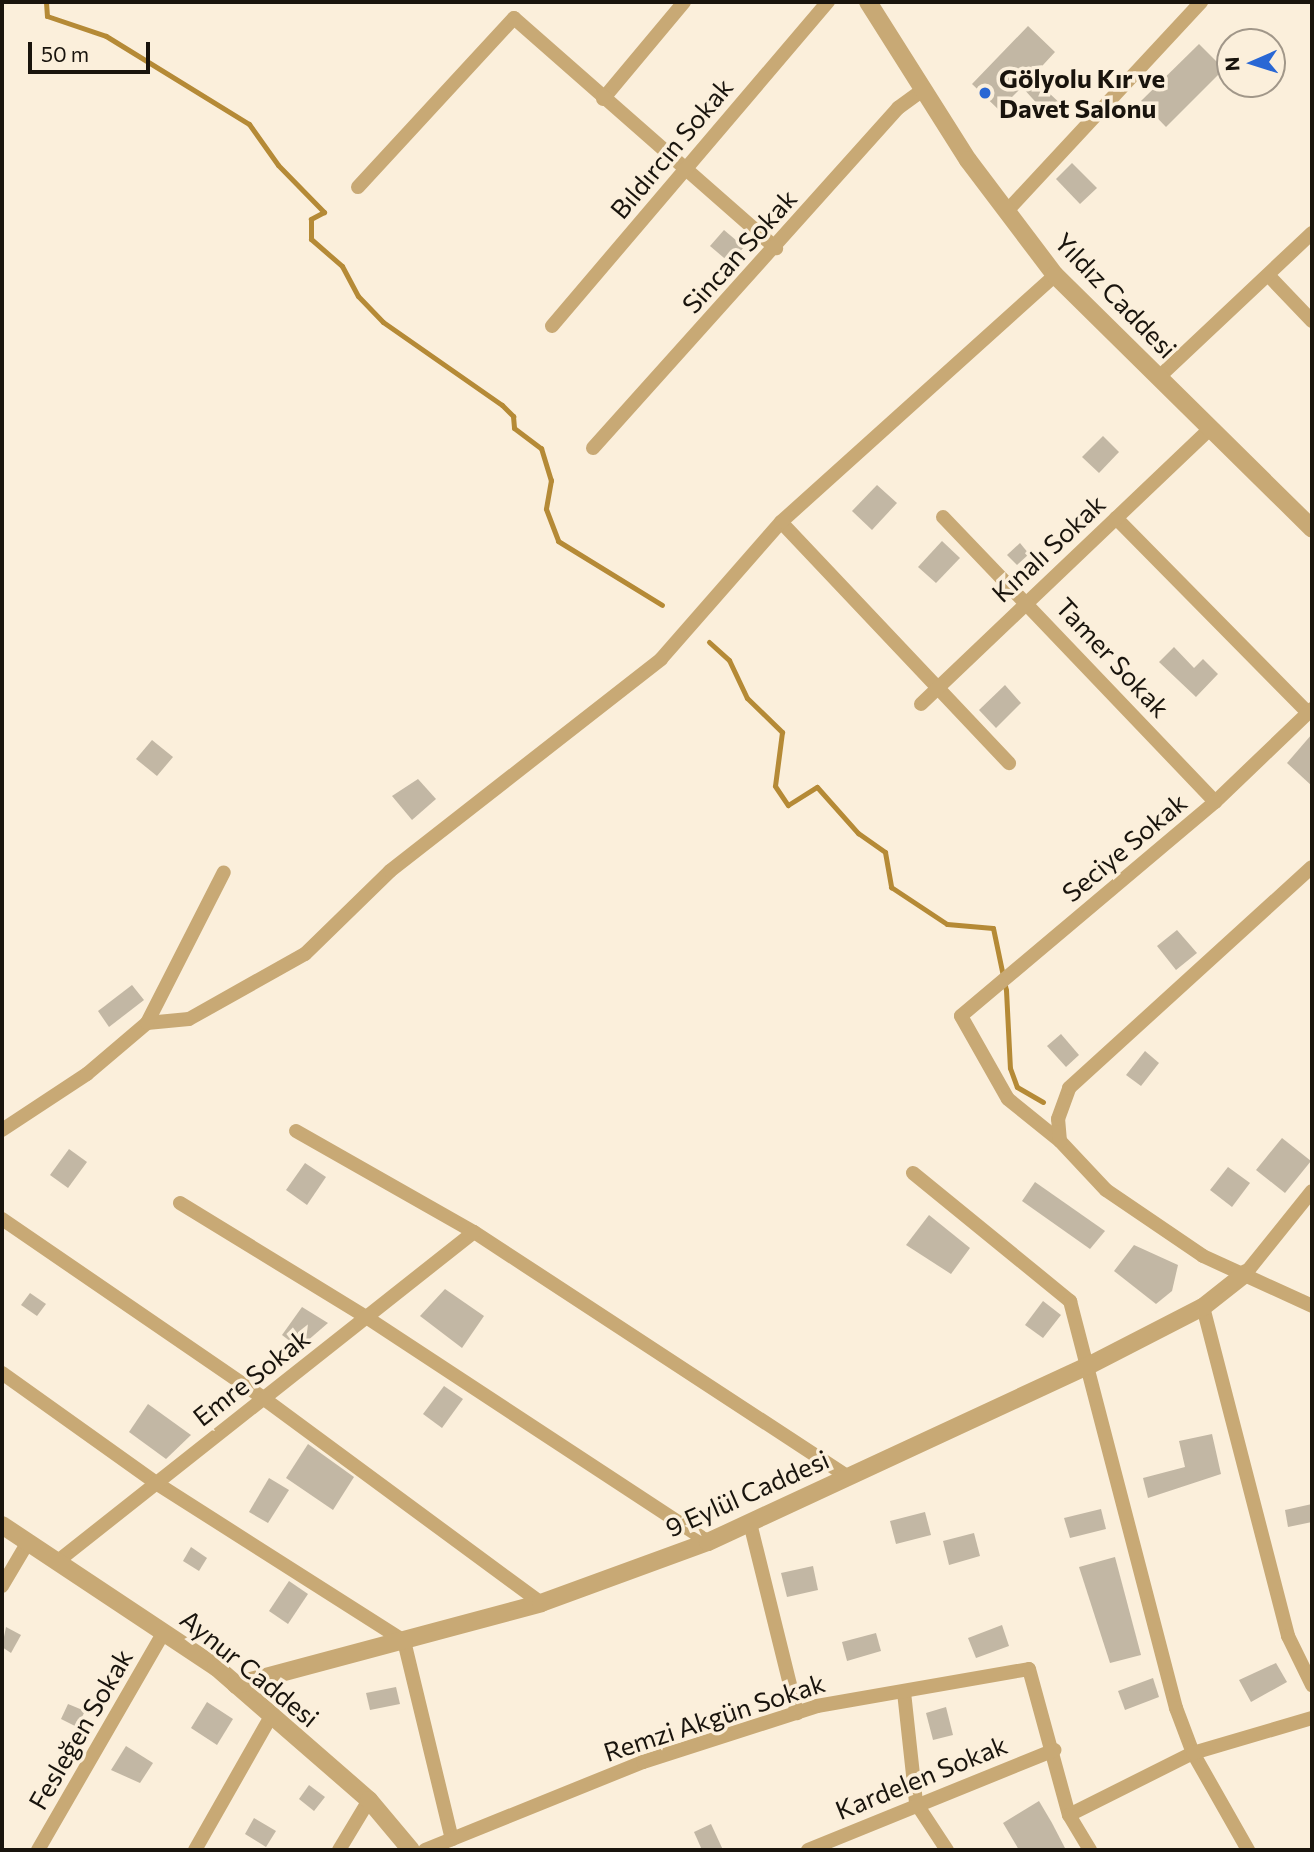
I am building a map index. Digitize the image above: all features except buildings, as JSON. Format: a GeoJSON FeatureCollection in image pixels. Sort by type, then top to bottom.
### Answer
{"type":"FeatureCollection","features":[{"type":"Feature","properties":{"kind":"street"},"geometry":{"type":"LineString","coordinates":[[603,99],[684,2]]}},
{"type":"Feature","properties":{"kind":"street","name":"Bıldırcın Sokak"},"geometry":{"type":"LineString","coordinates":[[552,326],[828,2]]}},
{"type":"Feature","properties":{"kind":"street","name":"Yıldız Caddesi"},"geometry":{"type":"LineString","coordinates":[[868,2],[923,90],[1006,212],[1055,275],[1312,528]]}},
{"type":"Feature","properties":{"kind":"street"},"geometry":{"type":"LineString","coordinates":[[1006,212],[1201,2]]}},
{"type":"Feature","properties":{"kind":"street"},"geometry":{"type":"LineString","coordinates":[[358,187],[514,18],[603,99],[776,248]]}},
{"type":"Feature","properties":{"kind":"street","name":"Sincan Sokak"},"geometry":{"type":"LineString","coordinates":[[593,448],[776,248],[898,108],[923,90]]}},
{"type":"Feature","properties":{"kind":"street"},"geometry":{"type":"LineString","coordinates":[[1159,377],[1270,277],[1312,233]]}},
{"type":"Feature","properties":{"kind":"street"},"geometry":{"type":"LineString","coordinates":[[147,1023],[189,1019],[305,954],[390,871],[662,659],[781,522],[1055,275]]}},
{"type":"Feature","properties":{"kind":"street"},"geometry":{"type":"LineString","coordinates":[[1270,277],[1312,321]]}},
{"type":"Feature","properties":{"kind":"street","name":"Kınalı Sokak"},"geometry":{"type":"LineString","coordinates":[[921,704],[1026,600],[1210,429]]}},
{"type":"Feature","properties":{"kind":"street","name":"Tamer Sokak"},"geometry":{"type":"LineString","coordinates":[[943,517],[1026,600],[1216,802]]}},
{"type":"Feature","properties":{"kind":"street"},"geometry":{"type":"LineString","coordinates":[[1116,519],[1310,711]]}},
{"type":"Feature","properties":{"kind":"street"},"geometry":{"type":"LineString","coordinates":[[781,522],[1009,763]]}},
{"type":"Feature","properties":{"kind":"street","name":"Seciye Sokak"},"geometry":{"type":"LineString","coordinates":[[1060,1141],[1007,1099],[961,1016],[1216,802],[1310,711]]}},
{"type":"Feature","properties":{"kind":"street"},"geometry":{"type":"LineString","coordinates":[[1312,867],[1069,1088],[1058,1119],[1060,1141],[1106,1190],[1203,1256],[1246,1273],[1312,1306]]}},
{"type":"Feature","properties":{"kind":"street"},"geometry":{"type":"LineString","coordinates":[[2,1130],[87,1073],[147,1023],[224,872]]}},
{"type":"Feature","properties":{"kind":"street"},"geometry":{"type":"LineString","coordinates":[[296,1131],[474,1232],[849,1477]]}},
{"type":"Feature","properties":{"kind":"street"},"geometry":{"type":"LineString","coordinates":[[913,1173],[1070,1301],[1172,1695],[1193,1753],[1248,1850]]}},
{"type":"Feature","properties":{"kind":"street"},"geometry":{"type":"LineString","coordinates":[[1246,1273],[1312,1191]]}},
{"type":"Feature","properties":{"kind":"street"},"geometry":{"type":"LineString","coordinates":[[180,1203],[366,1317],[708,1542]]}},
{"type":"Feature","properties":{"kind":"street"},"geometry":{"type":"LineString","coordinates":[[2,1219],[263,1398],[541,1603]]}},
{"type":"Feature","properties":{"kind":"street","name":"Emre Sokak"},"geometry":{"type":"LineString","coordinates":[[58,1561],[474,1232]]}},
{"type":"Feature","properties":{"kind":"street","name":"9 Eylül Caddesi"},"geometry":{"type":"LineString","coordinates":[[236,1685],[541,1603],[708,1542],[1088,1366],[1203,1307],[1246,1273]]}},
{"type":"Feature","properties":{"kind":"street"},"geometry":{"type":"LineString","coordinates":[[1203,1307],[1289,1636],[1312,1685]]}},
{"type":"Feature","properties":{"kind":"street"},"geometry":{"type":"LineString","coordinates":[[2,1373],[156,1483],[404,1641],[452,1839]]}},
{"type":"Feature","properties":{"kind":"street"},"geometry":{"type":"LineString","coordinates":[[750,1523],[797,1713]]}},
{"type":"Feature","properties":{"kind":"street","name":"Aynur Caddesi"},"geometry":{"type":"LineString","coordinates":[[2,1525],[164,1632],[236,1685],[369,1800],[411,1850]]}},
{"type":"Feature","properties":{"kind":"street"},"geometry":{"type":"LineString","coordinates":[[2,1586],[28,1542]]}},
{"type":"Feature","properties":{"kind":"street","name":"Fesleğen Sokak"},"geometry":{"type":"LineString","coordinates":[[38,1850],[164,1632]]}},
{"type":"Feature","properties":{"kind":"street","name":"Remzi Akgün Sokak"},"geometry":{"type":"LineString","coordinates":[[425,1850],[643,1762],[797,1713],[1029,1669],[1054,1750]]}},
{"type":"Feature","properties":{"kind":"street"},"geometry":{"type":"LineString","coordinates":[[904,1692],[916,1802],[947,1850]]}},
{"type":"Feature","properties":{"kind":"street"},"geometry":{"type":"LineString","coordinates":[[195,1850],[271,1716]]}},
{"type":"Feature","properties":{"kind":"street"},"geometry":{"type":"LineString","coordinates":[[1069,1815],[1193,1753],[1312,1718]]}},
{"type":"Feature","properties":{"kind":"street"},"geometry":{"type":"LineString","coordinates":[[1054,1750],[1069,1815],[1090,1850]]}},
{"type":"Feature","properties":{"kind":"street","name":"Kardelen Sokak"},"geometry":{"type":"LineString","coordinates":[[808,1850],[916,1802],[1054,1750]]}},
{"type":"Feature","properties":{"kind":"street"},"geometry":{"type":"LineString","coordinates":[[339,1850],[369,1800]]}},
{"type":"Feature","properties":{"kind":"waterway"},"geometry":{"type":"LineString","coordinates":[[46,2],[47,16],[106,36],[249,124],[278,165],[324,212],[311,219],[311,239],[342,266],[358,296],[383,322],[502,405],[513,416],[514,428],[541,448],[551,480],[546,509],[558,541],[662,605]]}},
{"type":"Feature","properties":{"kind":"waterway"},"geometry":{"type":"LineString","coordinates":[[709,642],[729,660],[747,698],[782,732],[775,786],[788,805],[817,787],[858,833],[885,852],[891,887],[947,924],[993,928],[1006,990],[1010,1068],[1017,1087],[1043,1102]]}},
{"type":"Feature","properties":{"kind":"place","name":"Gölyolu Kır ve Davet Salonu"},"geometry":{"type":"Point","coordinates":[985,93]}}]}
